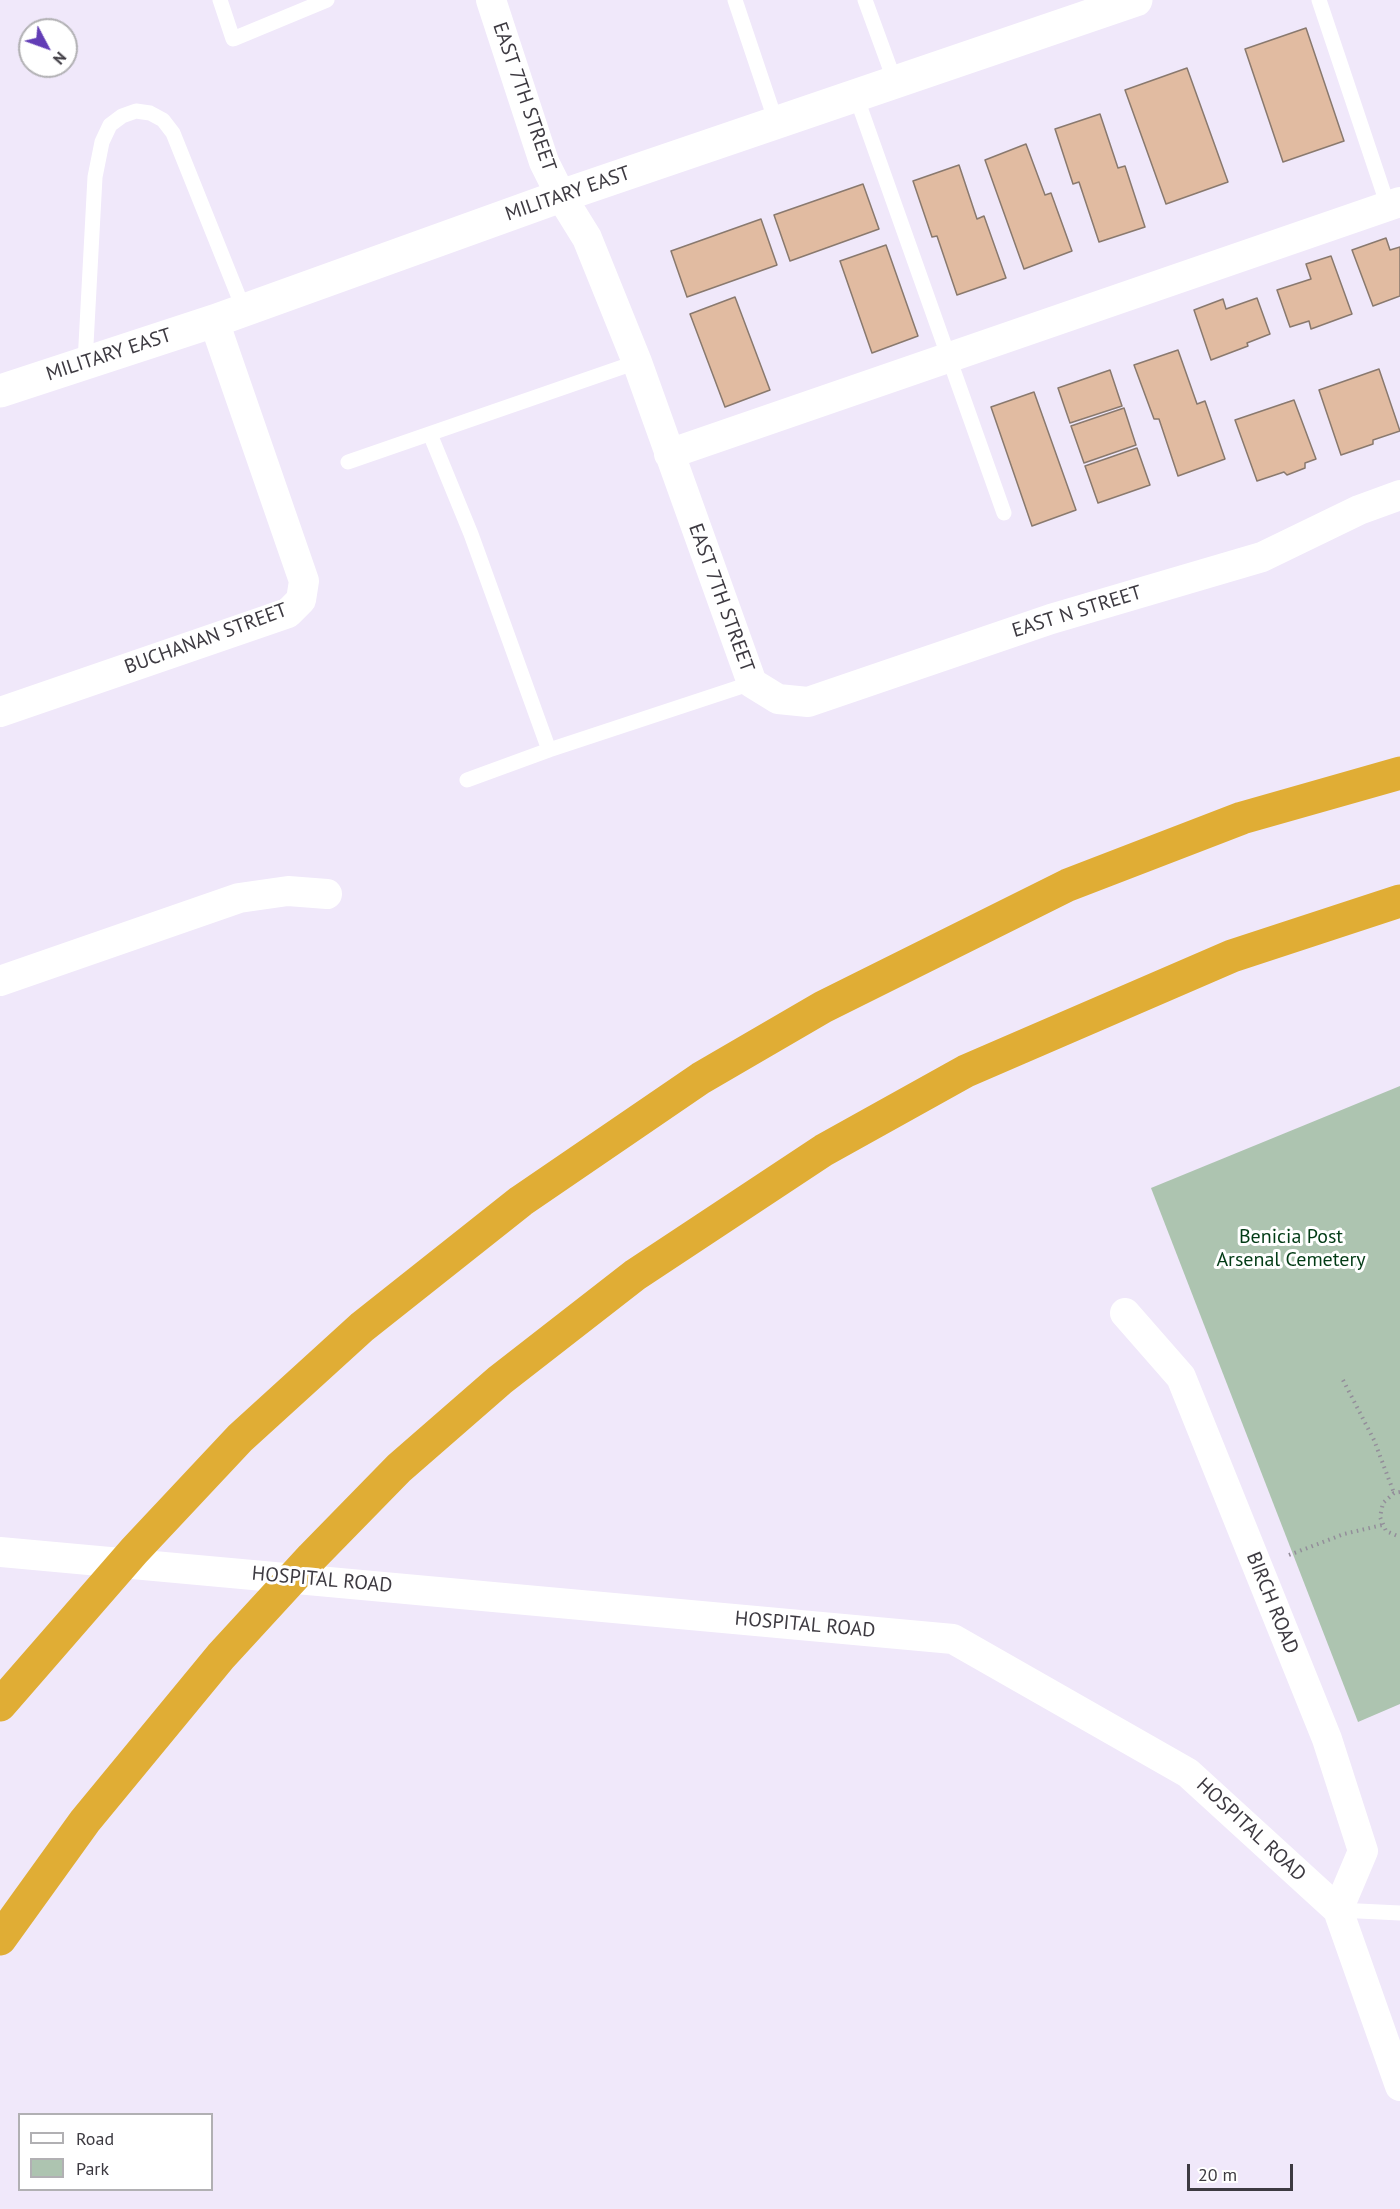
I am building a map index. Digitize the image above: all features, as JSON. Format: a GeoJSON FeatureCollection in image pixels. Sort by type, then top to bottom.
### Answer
{"type":"FeatureCollection","features":[{"type":"Feature","properties":{"kind":"highway"},"geometry":{"type":"LineString","coordinates":[[0,1705],[134,1551],[240,1438],[362,1327],[521,1201],[701,1078],[824,1007],[1068,885],[1242,818],[1400,773]]}},
{"type":"Feature","properties":{"kind":"highway"},"geometry":{"type":"LineString","coordinates":[[0,1939],[85,1821],[221,1656],[312,1557],[399,1468],[500,1380],[635,1275],[824,1150],[966,1071],[1232,956],[1400,901]]}},
{"type":"Feature","properties":{"kind":"highway"},"geometry":{"type":"LineString","coordinates":[[0,1720],[27,1676]]}},
{"type":"Feature","properties":{"kind":"main road","name":"MILITARY EAST"},"geometry":{"type":"LineString","coordinates":[[0,391],[214,321],[561,196],[1136,0]]}},
{"type":"Feature","properties":{"kind":"street","name":"EAST 7TH STREET"},"geometry":{"type":"LineString","coordinates":[[491,0],[544,162],[561,196],[587,238],[636,362],[752,683]]}},
{"type":"Feature","properties":{"kind":"street"},"geometry":{"type":"LineString","coordinates":[[669,454],[1394,204]]}},
{"type":"Feature","properties":{"kind":"street","name":"BUCHANAN STREET"},"geometry":{"type":"LineString","coordinates":[[0,712],[288,613],[302,600],[304,581],[214,321]]}},
{"type":"Feature","properties":{"kind":"street","name":"EAST N STREET"},"geometry":{"type":"LineString","coordinates":[[752,683],[778,699],[808,702],[1051,619],[1262,557],[1359,510],[1400,495]]}},
{"type":"Feature","properties":{"kind":"street"},"geometry":{"type":"LineString","coordinates":[[0,981],[239,898],[288,891],[327,894]]}},
{"type":"Feature","properties":{"kind":"street","name":"BIRCH ROAD"},"geometry":{"type":"LineString","coordinates":[[1125,1313],[1181,1377],[1328,1739],[1363,1851],[1338,1910]]}},
{"type":"Feature","properties":{"kind":"street","name":"HOSPITAL ROAD"},"geometry":{"type":"LineString","coordinates":[[0,1552],[953,1639],[1188,1773],[1338,1910],[1400,2086]]}},
{"type":"Feature","properties":{"kind":"lane"},"geometry":{"type":"LineString","coordinates":[[220,0],[233,39],[321,1]]}},
{"type":"Feature","properties":{"kind":"lane"},"geometry":{"type":"LineString","coordinates":[[735,0],[776,122]]}},
{"type":"Feature","properties":{"kind":"lane"},"geometry":{"type":"LineString","coordinates":[[865,0],[895,82]]}},
{"type":"Feature","properties":{"kind":"lane"},"geometry":{"type":"LineString","coordinates":[[1319,0],[1394,204]]}},
{"type":"Feature","properties":{"kind":"lane"},"geometry":{"type":"LineString","coordinates":[[856,96],[1004,513]]}},
{"type":"Feature","properties":{"kind":"lane"},"geometry":{"type":"LineString","coordinates":[[85,363],[95,177],[102,142],[110,125],[122,116],[136,111],[150,113],[163,120],[173,133],[244,310]]}},
{"type":"Feature","properties":{"kind":"lane"},"geometry":{"type":"LineString","coordinates":[[348,462],[636,362]]}},
{"type":"Feature","properties":{"kind":"lane"},"geometry":{"type":"LineString","coordinates":[[430,434],[471,534],[549,750]]}},
{"type":"Feature","properties":{"kind":"lane","name":"EAST 7TH STREET"},"geometry":{"type":"LineString","coordinates":[[467,780],[549,750],[752,683]]}},
{"type":"Feature","properties":{"kind":"lane"},"geometry":{"type":"LineString","coordinates":[[1338,1910],[1400,1913]]}},
{"type":"Feature","properties":{"kind":"path"},"geometry":{"type":"LineString","coordinates":[[1343,1380],[1374,1440],[1394,1493]]}},
{"type":"Feature","properties":{"kind":"path"},"geometry":{"type":"LineString","coordinates":[[1400,1492],[1394,1493],[1383,1503],[1380,1510],[1382,1524],[1386,1531],[1400,1537]]}},
{"type":"Feature","properties":{"kind":"path"},"geometry":{"type":"LineString","coordinates":[[1258,1567],[1344,1534],[1382,1524]]}},
{"type":"Feature","properties":{"kind":"green space","name":"Benicia Post Arsenal Cemetery"},"geometry":{"type":"Polygon","coordinates":[[[1400,1086],[1400,1704],[1358,1722],[1151,1188],[1400,1086]]]}},
{"type":"Feature","properties":{"kind":"building"},"geometry":{"type":"Polygon","coordinates":[[[1306,28],[1344,141],[1283,162],[1245,49],[1306,28]]]}},
{"type":"Feature","properties":{"kind":"building"},"geometry":{"type":"Polygon","coordinates":[[[1187,68],[1228,182],[1166,204],[1125,90],[1187,68]]]}},
{"type":"Feature","properties":{"kind":"building"},"geometry":{"type":"Polygon","coordinates":[[[1100,114],[1118,168],[1125,166],[1145,227],[1099,242],[1079,182],[1073,184],[1055,129],[1100,114]]]}},
{"type":"Feature","properties":{"kind":"building"},"geometry":{"type":"Polygon","coordinates":[[[1026,144],[1045,195],[1051,193],[1072,251],[1024,269],[985,160],[1026,144]]]}},
{"type":"Feature","properties":{"kind":"building"},"geometry":{"type":"Polygon","coordinates":[[[959,165],[977,219],[984,216],[1006,278],[957,295],[937,236],[932,237],[913,181],[959,165]]]}},
{"type":"Feature","properties":{"kind":"building"},"geometry":{"type":"Polygon","coordinates":[[[863,184],[879,229],[790,261],[774,215],[863,184]]]}},
{"type":"Feature","properties":{"kind":"building"},"geometry":{"type":"Polygon","coordinates":[[[761,219],[777,265],[687,297],[671,251],[761,219]]]}},
{"type":"Feature","properties":{"kind":"building"},"geometry":{"type":"Polygon","coordinates":[[[1386,238],[1390,250],[1400,247],[1400,296],[1373,306],[1352,250],[1386,238]]]}},
{"type":"Feature","properties":{"kind":"building"},"geometry":{"type":"Polygon","coordinates":[[[886,245],[918,336],[872,353],[840,261],[886,245]]]}},
{"type":"Feature","properties":{"kind":"building"},"geometry":{"type":"Polygon","coordinates":[[[1331,256],[1352,314],[1311,329],[1309,321],[1290,327],[1277,290],[1311,279],[1306,264],[1331,256]]]}},
{"type":"Feature","properties":{"kind":"building"},"geometry":{"type":"Polygon","coordinates":[[[735,297],[770,390],[725,407],[690,314],[735,297]]]}},
{"type":"Feature","properties":{"kind":"building"},"geometry":{"type":"Polygon","coordinates":[[[1257,298],[1270,334],[1247,343],[1248,346],[1211,360],[1194,310],[1223,299],[1226,309],[1257,298]]]}},
{"type":"Feature","properties":{"kind":"building"},"geometry":{"type":"Polygon","coordinates":[[[1178,350],[1197,404],[1205,401],[1225,459],[1178,476],[1159,419],[1154,419],[1134,365],[1178,350]]]}},
{"type":"Feature","properties":{"kind":"building"},"geometry":{"type":"Polygon","coordinates":[[[1379,369],[1400,431],[1373,440],[1373,444],[1341,455],[1319,390],[1379,369]]]}},
{"type":"Feature","properties":{"kind":"building"},"geometry":{"type":"Polygon","coordinates":[[[1110,370],[1122,406],[1070,423],[1058,388],[1110,370]]]}},
{"type":"Feature","properties":{"kind":"building"},"geometry":{"type":"Polygon","coordinates":[[[1034,392],[1076,510],[1032,526],[991,407],[1034,392]]]}},
{"type":"Feature","properties":{"kind":"building"},"geometry":{"type":"Polygon","coordinates":[[[1294,400],[1316,459],[1305,463],[1305,468],[1287,475],[1284,472],[1257,481],[1235,420],[1294,400]]]}},
{"type":"Feature","properties":{"kind":"building"},"geometry":{"type":"Polygon","coordinates":[[[1124,408],[1136,445],[1084,463],[1071,426],[1124,408]]]}},
{"type":"Feature","properties":{"kind":"building"},"geometry":{"type":"Polygon","coordinates":[[[1137,448],[1150,485],[1098,503],[1085,466],[1137,448]]]}}]}
